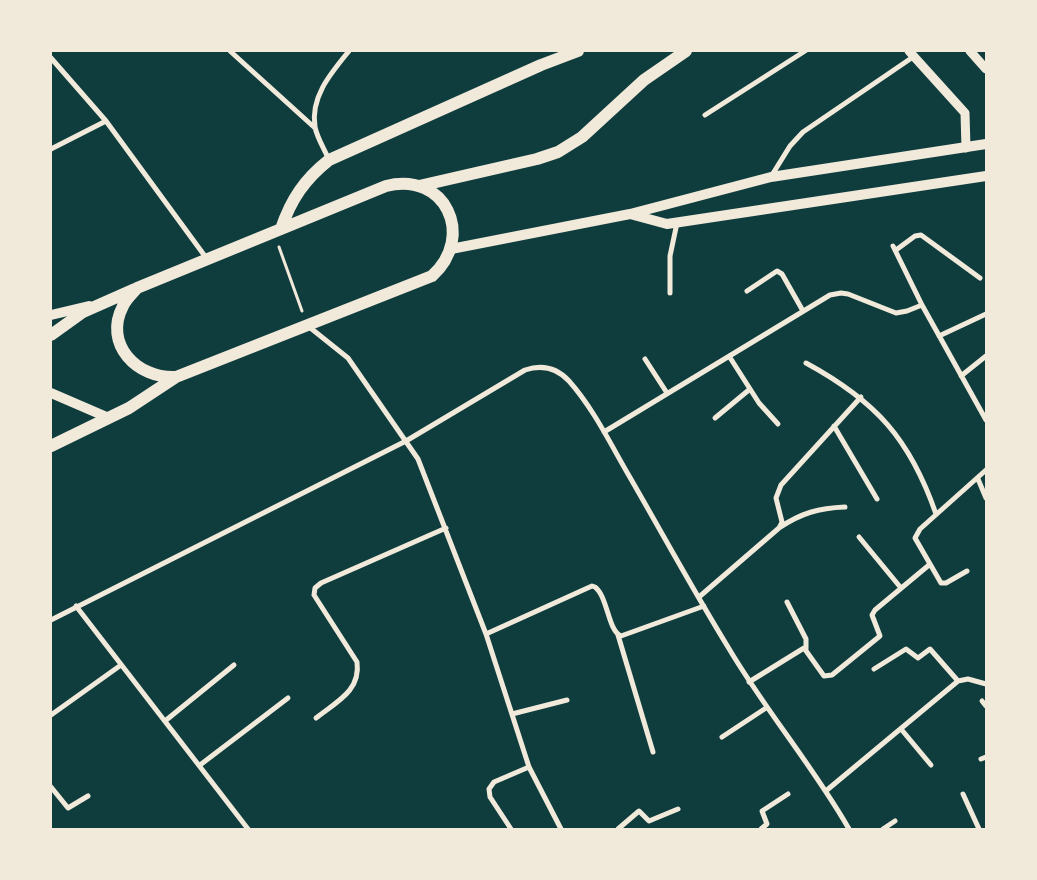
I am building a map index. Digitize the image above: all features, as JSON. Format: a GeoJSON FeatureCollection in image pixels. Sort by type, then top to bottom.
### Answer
{"type":"FeatureCollection","features":[{"type":"Feature","properties":{"kind":"main road"},"geometry":{"type":"LineString","coordinates":[[277,231],[294,197],[304,183],[329,160],[533,69],[578,51]]}},
{"type":"Feature","properties":{"kind":"main road"},"geometry":{"type":"LineString","coordinates":[[51,315],[102,302],[386,186],[397,183],[419,186],[538,159],[558,152],[582,137],[644,80],[686,51]]}},
{"type":"Feature","properties":{"kind":"main road"},"geometry":{"type":"LineString","coordinates":[[451,249],[630,214],[772,176],[986,144]]}},
{"type":"Feature","properties":{"kind":"main road"},"geometry":{"type":"LineString","coordinates":[[630,214],[656,222],[677,222],[986,176]]}},
{"type":"Feature","properties":{"kind":"main road"},"geometry":{"type":"LineString","coordinates":[[51,446],[148,397],[176,377],[432,276],[447,259],[451,249],[453,227],[450,216],[438,197],[419,186]]}},
{"type":"Feature","properties":{"kind":"main road"},"geometry":{"type":"LineString","coordinates":[[137,288],[123,305],[120,315],[118,326],[122,347],[127,357],[144,371],[159,377],[176,377]]}},
{"type":"Feature","properties":{"kind":"main road"},"geometry":{"type":"LineString","coordinates":[[51,335],[102,302]]}},
{"type":"Feature","properties":{"kind":"main road"},"geometry":{"type":"LineString","coordinates":[[51,393],[109,418]]}},
{"type":"Feature","properties":{"kind":"street"},"geometry":{"type":"LineString","coordinates":[[230,51],[315,128],[329,160]]}},
{"type":"Feature","properties":{"kind":"street"},"geometry":{"type":"LineString","coordinates":[[315,128],[316,110],[320,93],[328,77],[349,51]]}},
{"type":"Feature","properties":{"kind":"street"},"geometry":{"type":"LineString","coordinates":[[705,115],[805,51]]}},
{"type":"Feature","properties":{"kind":"street"},"geometry":{"type":"LineString","coordinates":[[970,51],[984,65]]}},
{"type":"Feature","properties":{"kind":"street"},"geometry":{"type":"LineString","coordinates":[[772,176],[790,146],[803,132],[911,54],[965,113],[966,148]]}},
{"type":"Feature","properties":{"kind":"street"},"geometry":{"type":"LineString","coordinates":[[51,58],[106,121],[207,260]]}},
{"type":"Feature","properties":{"kind":"street"},"geometry":{"type":"LineString","coordinates":[[51,149],[106,121]]}},
{"type":"Feature","properties":{"kind":"street"},"geometry":{"type":"LineString","coordinates":[[670,293],[670,256],[677,222]]}},
{"type":"Feature","properties":{"kind":"street"},"geometry":{"type":"LineString","coordinates":[[980,278],[921,236],[915,236],[894,248],[922,305],[986,420]]}},
{"type":"Feature","properties":{"kind":"street"},"geometry":{"type":"LineString","coordinates":[[747,291],[775,272],[780,272],[802,311]]}},
{"type":"Feature","properties":{"kind":"street"},"geometry":{"type":"LineString","coordinates":[[604,432],[830,295],[841,292],[896,313],[907,312],[922,305]]}},
{"type":"Feature","properties":{"kind":"street"},"geometry":{"type":"LineString","coordinates":[[939,336],[986,314]]}},
{"type":"Feature","properties":{"kind":"street"},"geometry":{"type":"LineString","coordinates":[[308,326],[348,358],[418,459],[486,634],[529,767],[561,829]]}},
{"type":"Feature","properties":{"kind":"street"},"geometry":{"type":"LineString","coordinates":[[729,356],[750,389],[778,424]]}},
{"type":"Feature","properties":{"kind":"street"},"geometry":{"type":"LineString","coordinates":[[961,376],[986,356]]}},
{"type":"Feature","properties":{"kind":"street"},"geometry":{"type":"LineString","coordinates":[[645,359],[667,394]]}},
{"type":"Feature","properties":{"kind":"street"},"geometry":{"type":"LineString","coordinates":[[806,363],[835,378],[861,397],[886,422],[908,450],[924,481],[936,514]]}},
{"type":"Feature","properties":{"kind":"street"},"geometry":{"type":"LineString","coordinates":[[51,620],[406,441],[526,370],[534,367],[553,369],[570,382],[604,432],[749,682],[827,790],[850,829]]}},
{"type":"Feature","properties":{"kind":"street"},"geometry":{"type":"LineString","coordinates":[[715,418],[750,389]]}},
{"type":"Feature","properties":{"kind":"street"},"geometry":{"type":"LineString","coordinates":[[779,528],[782,522],[776,498],[777,492],[861,397]]}},
{"type":"Feature","properties":{"kind":"street"},"geometry":{"type":"LineString","coordinates":[[834,426],[877,499]]}},
{"type":"Feature","properties":{"kind":"street"},"geometry":{"type":"LineString","coordinates":[[967,571],[943,584],[929,565],[915,538],[920,529],[986,470]]}},
{"type":"Feature","properties":{"kind":"street"},"geometry":{"type":"LineString","coordinates":[[978,479],[986,498]]}},
{"type":"Feature","properties":{"kind":"street"},"geometry":{"type":"LineString","coordinates":[[699,597],[779,528],[799,515],[822,508],[846,507]]}},
{"type":"Feature","properties":{"kind":"street"},"geometry":{"type":"LineString","coordinates":[[316,718],[349,692],[356,683],[358,673],[357,662],[314,595],[315,588],[321,583],[446,528]]}},
{"type":"Feature","properties":{"kind":"street"},"geometry":{"type":"LineString","coordinates":[[859,538],[901,588]]}},
{"type":"Feature","properties":{"kind":"street"},"geometry":{"type":"LineString","coordinates":[[787,602],[806,639],[806,649],[824,676],[832,675],[880,636],[873,613],[929,565]]}},
{"type":"Feature","properties":{"kind":"street"},"geometry":{"type":"LineString","coordinates":[[486,634],[592,586],[596,587],[601,594],[618,635],[653,752]]}},
{"type":"Feature","properties":{"kind":"street"},"geometry":{"type":"LineString","coordinates":[[76,606],[248,829]]}},
{"type":"Feature","properties":{"kind":"street"},"geometry":{"type":"LineString","coordinates":[[618,635],[621,636],[704,606]]}},
{"type":"Feature","properties":{"kind":"street"},"geometry":{"type":"LineString","coordinates":[[749,682],[802,649],[806,649]]}},
{"type":"Feature","properties":{"kind":"street"},"geometry":{"type":"LineString","coordinates":[[874,669],[906,649],[918,658],[930,649],[958,682]]}},
{"type":"Feature","properties":{"kind":"street"},"geometry":{"type":"LineString","coordinates":[[51,715],[121,665]]}},
{"type":"Feature","properties":{"kind":"street"},"geometry":{"type":"LineString","coordinates":[[165,721],[234,665]]}},
{"type":"Feature","properties":{"kind":"street"},"geometry":{"type":"LineString","coordinates":[[827,790],[958,682],[968,679],[986,684]]}},
{"type":"Feature","properties":{"kind":"street"},"geometry":{"type":"LineString","coordinates":[[200,765],[288,698]]}},
{"type":"Feature","properties":{"kind":"street"},"geometry":{"type":"LineString","coordinates":[[512,714],[567,700]]}},
{"type":"Feature","properties":{"kind":"street"},"geometry":{"type":"LineString","coordinates":[[722,737],[766,708]]}},
{"type":"Feature","properties":{"kind":"street"},"geometry":{"type":"LineString","coordinates":[[901,729],[931,765]]}},
{"type":"Feature","properties":{"kind":"street"},"geometry":{"type":"LineString","coordinates":[[511,829],[490,797],[489,789],[494,782],[529,767]]}},
{"type":"Feature","properties":{"kind":"street"},"geometry":{"type":"LineString","coordinates":[[51,787],[68,808],[88,796]]}},
{"type":"Feature","properties":{"kind":"street"},"geometry":{"type":"LineString","coordinates":[[761,829],[767,824],[762,811],[788,794]]}},
{"type":"Feature","properties":{"kind":"street"},"geometry":{"type":"LineString","coordinates":[[963,794],[978,829]]}},
{"type":"Feature","properties":{"kind":"street"},"geometry":{"type":"LineString","coordinates":[[618,829],[639,811],[649,821],[678,809]]}},
{"type":"Feature","properties":{"kind":"street"},"geometry":{"type":"LineString","coordinates":[[883,829],[895,821]]}},
{"type":"Feature","properties":{"kind":"path"},"geometry":{"type":"LineString","coordinates":[[277,231],[308,326]]}}]}
